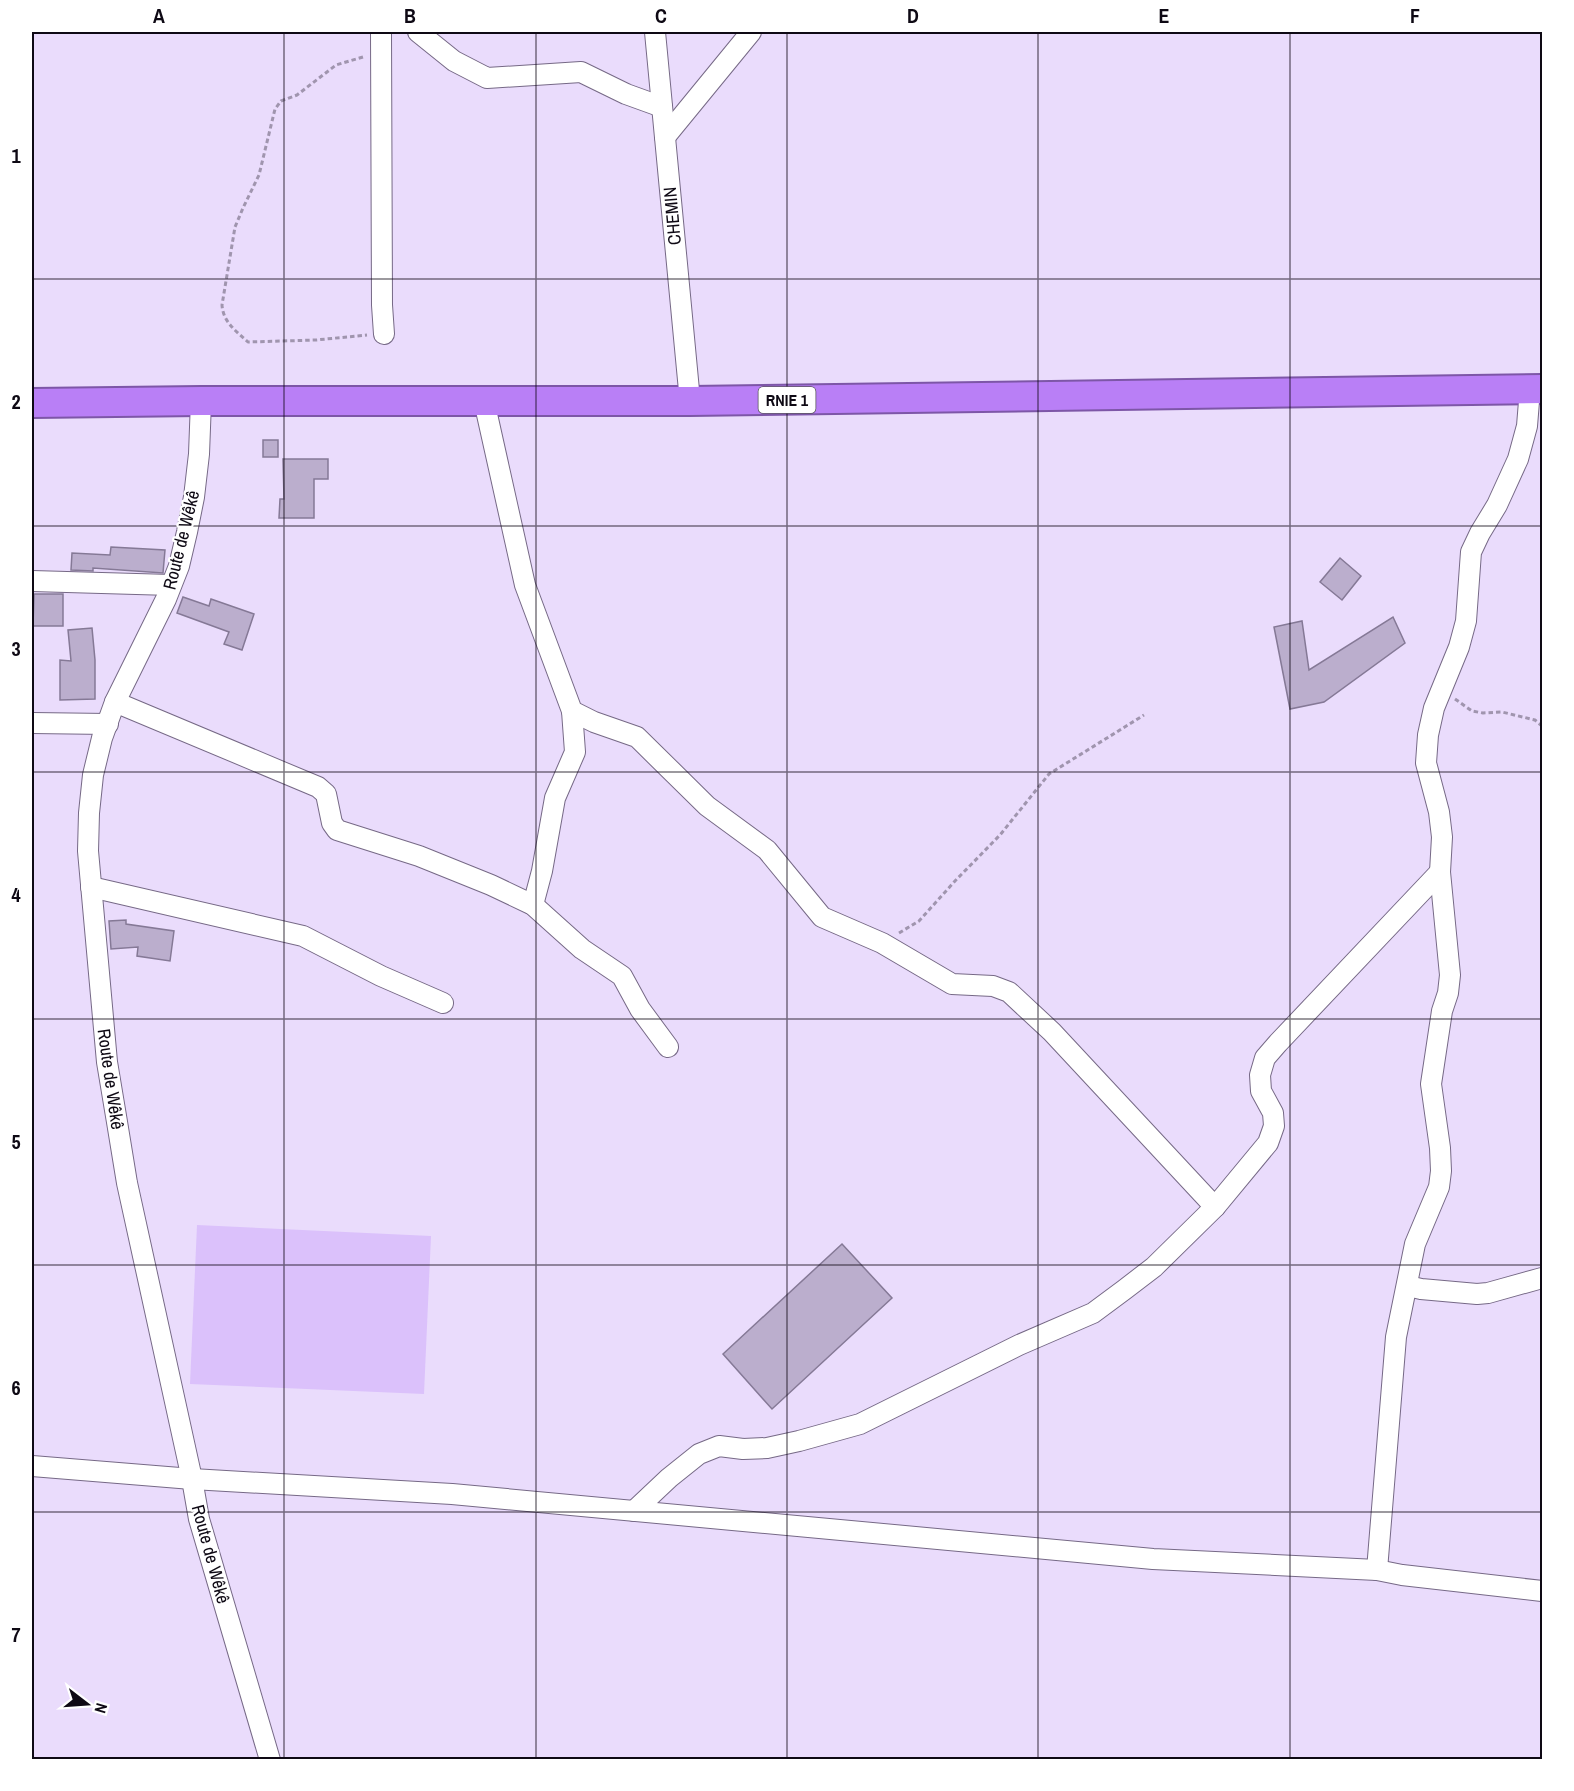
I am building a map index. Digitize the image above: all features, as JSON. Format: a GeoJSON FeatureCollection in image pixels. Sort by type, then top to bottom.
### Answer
{"type":"FeatureCollection","features":[{"type":"Feature","properties":{"kind":"highway","name":"RNIE 1"},"geometry":{"type":"LineString","coordinates":[[32,403],[690,401],[1536,389]]}},
{"type":"Feature","properties":{"kind":"street"},"geometry":{"type":"LineString","coordinates":[[418,32],[454,61],[488,78],[581,72],[626,94],[662,107]]}},
{"type":"Feature","properties":{"kind":"street","name":"CHEMIN"},"geometry":{"type":"LineString","coordinates":[[654,32],[690,401]]}},
{"type":"Feature","properties":{"kind":"street"},"geometry":{"type":"LineString","coordinates":[[664,137],[751,32]]}},
{"type":"Feature","properties":{"kind":"street"},"geometry":{"type":"LineString","coordinates":[[381,41],[384,334]]}},
{"type":"Feature","properties":{"kind":"street"},"geometry":{"type":"LineString","coordinates":[[1377,1570],[1396,1336],[1415,1244],[1439,1187],[1441,1171],[1431,1084],[1450,975],[1440,872],[1442,837],[1439,812],[1426,763],[1428,735],[1432,717],[1459,647],[1466,621],[1471,552],[1497,505],[1518,459],[1536,389]]}},
{"type":"Feature","properties":{"kind":"street","name":"Route de Wêkê"},"geometry":{"type":"LineString","coordinates":[[201,401],[200,454],[194,497],[178,566],[166,599],[116,702],[108,724],[93,775],[88,851],[107,1062],[127,1183],[199,1519],[270,1760]]}},
{"type":"Feature","properties":{"kind":"street"},"geometry":{"type":"LineString","coordinates":[[484,401],[525,585],[572,711],[575,752],[555,798],[542,871],[533,905]]}},
{"type":"Feature","properties":{"kind":"street"},"geometry":{"type":"LineString","coordinates":[[32,581],[171,585]]}},
{"type":"Feature","properties":{"kind":"street"},"geometry":{"type":"LineString","coordinates":[[116,702],[318,787],[326,794],[332,823],[337,830],[419,856],[533,905],[582,949],[622,976],[640,1009],[668,1047]]}},
{"type":"Feature","properties":{"kind":"street"},"geometry":{"type":"LineString","coordinates":[[572,711],[594,722],[637,737],[707,806],[767,850],[822,917],[882,944],[951,984],[993,986],[1009,992],[1030,1014],[1052,1032],[1215,1207]]}},
{"type":"Feature","properties":{"kind":"street"},"geometry":{"type":"LineString","coordinates":[[32,723],[108,724]]}},
{"type":"Feature","properties":{"kind":"street"},"geometry":{"type":"LineString","coordinates":[[634,1511],[699,1454],[719,1446],[743,1449],[767,1448],[800,1442],[860,1424],[1019,1346],[1093,1313],[1154,1267],[1215,1207],[1268,1143],[1274,1126],[1273,1113],[1261,1091],[1260,1075],[1265,1059],[1278,1042],[1440,872]]}},
{"type":"Feature","properties":{"kind":"street"},"geometry":{"type":"LineString","coordinates":[[91,887],[303,936],[381,976],[443,1003]]}},
{"type":"Feature","properties":{"kind":"street"},"geometry":{"type":"LineString","coordinates":[[1408,1286],[1477,1294],[1542,1278]]}},
{"type":"Feature","properties":{"kind":"street"},"geometry":{"type":"LineString","coordinates":[[32,1466],[192,1479],[452,1494],[1153,1559],[1377,1570],[1402,1575],[1542,1591]]}},
{"type":"Feature","properties":{"kind":"path"},"geometry":{"type":"LineString","coordinates":[[381,41],[336,65],[297,96],[281,101],[274,108],[260,175],[235,227],[222,314],[248,342],[316,340],[384,334]]}},
{"type":"Feature","properties":{"kind":"path"},"geometry":{"type":"LineString","coordinates":[[1442,688],[1472,711],[1502,712],[1535,720],[1542,726]]}},
{"type":"Feature","properties":{"kind":"path"},"geometry":{"type":"LineString","coordinates":[[882,944],[919,921],[1000,836],[1049,774],[1144,715]]}},
{"type":"Feature","properties":{"kind":"shaded area"},"geometry":{"type":"Polygon","coordinates":[[[197,1225],[431,1236],[424,1394],[190,1384],[197,1225]]]}},
{"type":"Feature","properties":{"kind":"building"},"geometry":{"type":"Polygon","coordinates":[[[263,440],[278,440],[278,457],[263,457],[263,440]]]}},
{"type":"Feature","properties":{"kind":"building"},"geometry":{"type":"Polygon","coordinates":[[[283,459],[328,459],[328,479],[314,479],[314,518],[279,518],[280,499],[284,499],[283,459]]]}},
{"type":"Feature","properties":{"kind":"building"},"geometry":{"type":"Polygon","coordinates":[[[111,547],[165,550],[163,573],[93,568],[93,571],[71,570],[72,553],[110,555],[111,547]]]}},
{"type":"Feature","properties":{"kind":"building"},"geometry":{"type":"Polygon","coordinates":[[[1340,558],[1361,576],[1342,600],[1320,582],[1340,558]]]}},
{"type":"Feature","properties":{"kind":"building"},"geometry":{"type":"Polygon","coordinates":[[[34,594],[63,594],[63,626],[33,626],[34,594]]]}},
{"type":"Feature","properties":{"kind":"building"},"geometry":{"type":"Polygon","coordinates":[[[183,597],[209,606],[211,599],[254,614],[242,650],[224,644],[229,632],[177,613],[183,597]]]}},
{"type":"Feature","properties":{"kind":"building"},"geometry":{"type":"Polygon","coordinates":[[[1393,617],[1405,643],[1324,702],[1290,709],[1274,627],[1302,621],[1309,670],[1393,617]]]}},
{"type":"Feature","properties":{"kind":"building"},"geometry":{"type":"Polygon","coordinates":[[[92,628],[95,699],[60,700],[60,660],[71,661],[68,630],[92,628]]]}},
{"type":"Feature","properties":{"kind":"building"},"geometry":{"type":"Polygon","coordinates":[[[126,920],[126,924],[174,931],[170,961],[137,956],[138,947],[111,949],[109,921],[126,920]]]}},
{"type":"Feature","properties":{"kind":"building"},"geometry":{"type":"Polygon","coordinates":[[[842,1244],[892,1298],[772,1409],[723,1354],[842,1244]]]}}]}
